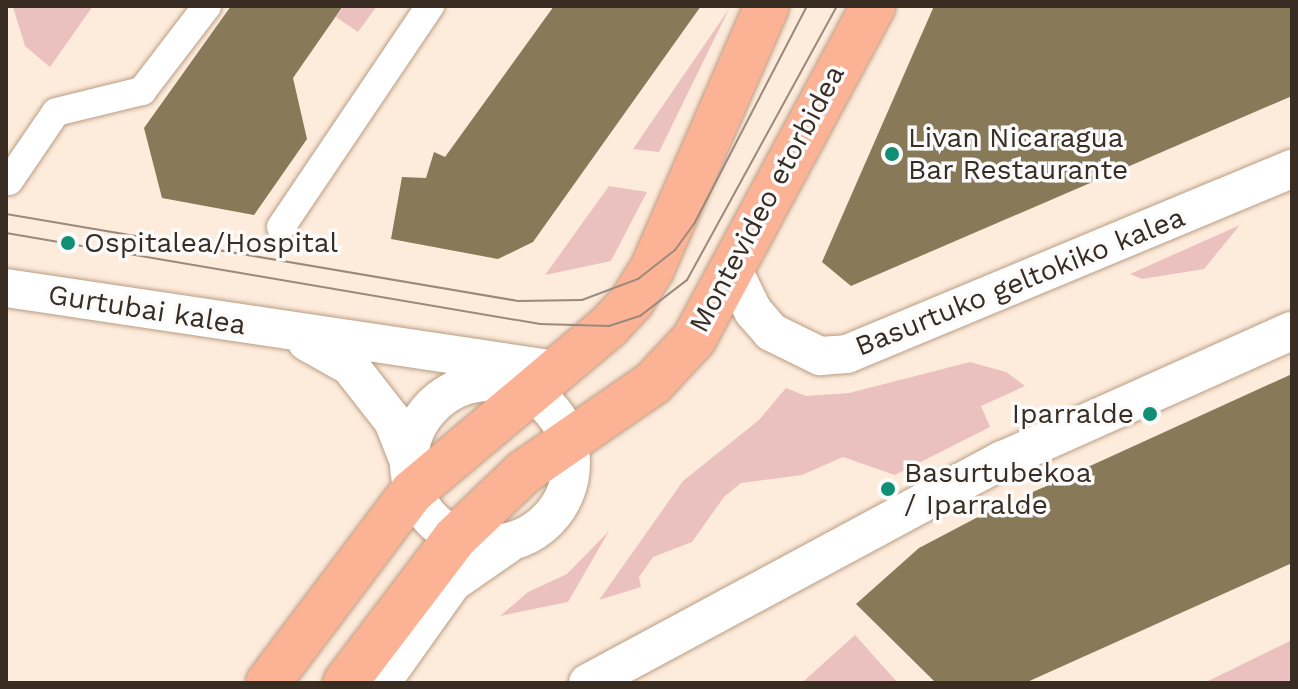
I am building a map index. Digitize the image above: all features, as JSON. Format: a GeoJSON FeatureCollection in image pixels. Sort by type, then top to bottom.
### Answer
{"type":"FeatureCollection","features":[{"type":"Feature","properties":{"kind":"main road"},"geometry":{"type":"LineString","coordinates":[[268,683],[410,476],[529,381],[609,326],[652,269],[767,6]]}},
{"type":"Feature","properties":{"kind":"main road","name":"Montevideo etorbidea"},"geometry":{"type":"LineString","coordinates":[[345,683],[455,538],[524,472],[653,383],[694,339],[873,6]]}},
{"type":"Feature","properties":{"kind":"street"},"geometry":{"type":"LineString","coordinates":[[9,181],[56,112],[142,91],[207,6]]}},
{"type":"Feature","properties":{"kind":"street"},"geometry":{"type":"LineString","coordinates":[[281,227],[430,6]]}},
{"type":"Feature","properties":{"kind":"street","name":"Basurtuko geltokiko kalea"},"geometry":{"type":"LineString","coordinates":[[733,270],[753,311],[771,332],[820,356],[847,354],[1292,169]]}},
{"type":"Feature","properties":{"kind":"street","name":"Gurtubai kalea"},"geometry":{"type":"LineString","coordinates":[[6,288],[453,358],[529,381]]}},
{"type":"Feature","properties":{"kind":"street","name":"Gurtubai kalea"},"geometry":{"type":"LineString","coordinates":[[288,331],[350,366],[393,421],[410,476],[429,519],[455,538]]}},
{"type":"Feature","properties":{"kind":"street"},"geometry":{"type":"LineString","coordinates":[[594,679],[1003,460],[1292,331]]}},
{"type":"Feature","properties":{"kind":"street","name":"Gurtubai kalea"},"geometry":{"type":"LineString","coordinates":[[453,358],[529,381]]}},
{"type":"Feature","properties":{"kind":"street"},"geometry":{"type":"LineString","coordinates":[[381,683],[452,583],[508,544],[532,534],[552,517],[569,477],[569,443],[561,423],[529,381]]}},
{"type":"Feature","properties":{"kind":"street"},"geometry":{"type":"LineString","coordinates":[[455,538],[481,545],[508,544]]}},
{"type":"Feature","properties":{"kind":"shaded area"},"geometry":{"type":"Polygon","coordinates":[[[93,6],[50,67],[25,46],[13,7],[93,6]]]}},
{"type":"Feature","properties":{"kind":"shaded area"},"geometry":{"type":"Polygon","coordinates":[[[344,6],[377,6],[358,32],[336,17],[344,6]]]}},
{"type":"Feature","properties":{"kind":"shaded area"},"geometry":{"type":"Polygon","coordinates":[[[729,9],[659,152],[633,149],[729,9]]]}},
{"type":"Feature","properties":{"kind":"shaded area"},"geometry":{"type":"Polygon","coordinates":[[[609,186],[647,192],[611,261],[545,275],[609,186]]]}},
{"type":"Feature","properties":{"kind":"shaded area"},"geometry":{"type":"Polygon","coordinates":[[[1240,225],[1204,269],[1142,279],[1130,274],[1240,225]]]}},
{"type":"Feature","properties":{"kind":"shaded area"},"geometry":{"type":"Polygon","coordinates":[[[970,362],[1006,372],[1025,386],[981,406],[990,427],[895,475],[843,457],[802,475],[741,483],[724,497],[692,542],[653,557],[639,577],[641,587],[599,600],[683,481],[759,420],[786,388],[806,396],[849,393],[970,362]]]}},
{"type":"Feature","properties":{"kind":"shaded area"},"geometry":{"type":"Polygon","coordinates":[[[609,531],[568,602],[500,616],[528,592],[567,574],[609,531]]]}},
{"type":"Feature","properties":{"kind":"shaded area"},"geometry":{"type":"Polygon","coordinates":[[[855,635],[898,683],[802,683],[816,670],[855,635]]]}},
{"type":"Feature","properties":{"kind":"shaded area"},"geometry":{"type":"Polygon","coordinates":[[[1292,640],[1292,683],[1204,683],[1292,640]]]}},
{"type":"Feature","properties":{"kind":"building"},"geometry":{"type":"Polygon","coordinates":[[[231,6],[343,6],[293,78],[307,139],[254,215],[162,198],[144,128],[231,6]]]}},
{"type":"Feature","properties":{"kind":"building"},"geometry":{"type":"Polygon","coordinates":[[[554,6],[701,6],[533,242],[498,259],[391,239],[402,177],[426,178],[434,152],[445,157],[554,6]]]}},
{"type":"Feature","properties":{"kind":"building"},"geometry":{"type":"Polygon","coordinates":[[[934,6],[1292,6],[1292,96],[851,286],[822,262],[934,6]]]}},
{"type":"Feature","properties":{"kind":"building"},"geometry":{"type":"Polygon","coordinates":[[[1292,374],[1292,563],[1025,683],[936,683],[856,604],[919,548],[976,518],[1292,374]]]}},
{"type":"Feature","properties":{"kind":"tram line"},"geometry":{"type":"LineString","coordinates":[[6,214],[518,301],[582,300],[638,279],[675,250],[695,222],[807,6]]}},
{"type":"Feature","properties":{"kind":"tram line"},"geometry":{"type":"LineString","coordinates":[[6,233],[540,324],[609,326],[640,316],[687,280],[837,6]]}},
{"type":"Feature","properties":{"kind":"place","name":"Livan Nicaragua Bar Restaurante"},"geometry":{"type":"Point","coordinates":[892,154]}},
{"type":"Feature","properties":{"kind":"place","name":"Ospitalea/Hospital"},"geometry":{"type":"Point","coordinates":[68,243]}},
{"type":"Feature","properties":{"kind":"place","name":"Iparralde"},"geometry":{"type":"Point","coordinates":[1150,414]}},
{"type":"Feature","properties":{"kind":"place","name":"Basurtubekoa / Iparralde"},"geometry":{"type":"Point","coordinates":[888,489]}}]}
